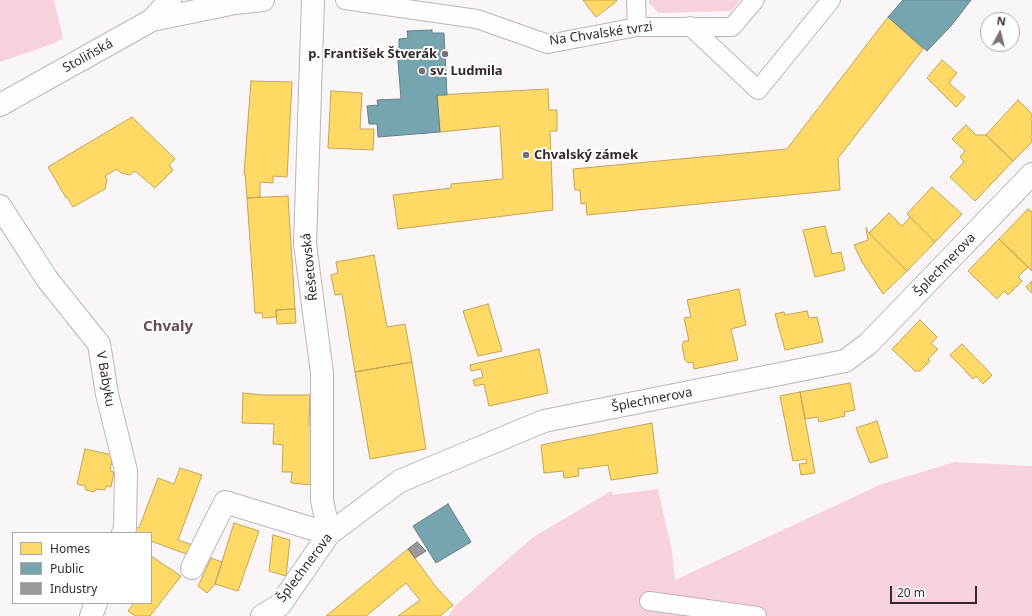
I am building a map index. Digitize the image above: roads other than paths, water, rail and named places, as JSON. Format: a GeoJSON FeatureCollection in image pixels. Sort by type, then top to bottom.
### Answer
{"type":"FeatureCollection","features":[{"type":"Feature","properties":{"kind":"street","name":"Stoliňská"},"geometry":{"type":"LineString","coordinates":[[0,104],[152,20],[170,0]]}},
{"type":"Feature","properties":{"kind":"street"},"geometry":{"type":"LineString","coordinates":[[152,20],[235,3],[263,0]]}},
{"type":"Feature","properties":{"kind":"street","name":"Řešetovská"},"geometry":{"type":"LineString","coordinates":[[313,0],[306,244],[322,373],[322,500],[329,534]]}},
{"type":"Feature","properties":{"kind":"street","name":"Šplechnerova"},"geometry":{"type":"LineString","coordinates":[[276,612],[329,534],[400,482],[544,421],[845,361],[868,344],[1032,174]]}},
{"type":"Feature","properties":{"kind":"street","name":"V Babyku"},"geometry":{"type":"LineString","coordinates":[[0,206],[47,279],[99,344],[107,394],[126,471],[125,528],[123,532]]}},
{"type":"Feature","properties":{"kind":"street"},"geometry":{"type":"LineString","coordinates":[[192,568],[225,502],[329,534]]}},
{"type":"Feature","properties":{"kind":"street"},"geometry":{"type":"LineString","coordinates":[[91,616],[96,604]]}},
{"type":"Feature","properties":{"kind":"lane","name":"Na Chvalské tvrzi"},"geometry":{"type":"LineString","coordinates":[[345,0],[477,19],[548,44],[637,27],[732,27],[754,0]]}},
{"type":"Feature","properties":{"kind":"lane"},"geometry":{"type":"LineString","coordinates":[[636,0],[637,27]]}},
{"type":"Feature","properties":{"kind":"lane"},"geometry":{"type":"LineString","coordinates":[[690,26],[758,90],[831,0]]}},
{"type":"Feature","properties":{"kind":"lane"},"geometry":{"type":"LineString","coordinates":[[649,601],[757,616]]}},
{"type":"Feature","properties":{"kind":"place","name":"p. František Štverák"},"geometry":{"type":"Point","coordinates":[445,54]}},
{"type":"Feature","properties":{"kind":"place","name":"sv. Ludmila"},"geometry":{"type":"Point","coordinates":[422,71]}},
{"type":"Feature","properties":{"kind":"place","name":"Chvalský zámek"},"geometry":{"type":"Point","coordinates":[526,155]}},
{"type":"Feature","properties":{"kind":"district","name":"Chvaly"},"geometry":{"type":"Point","coordinates":[168,327]}}]}
